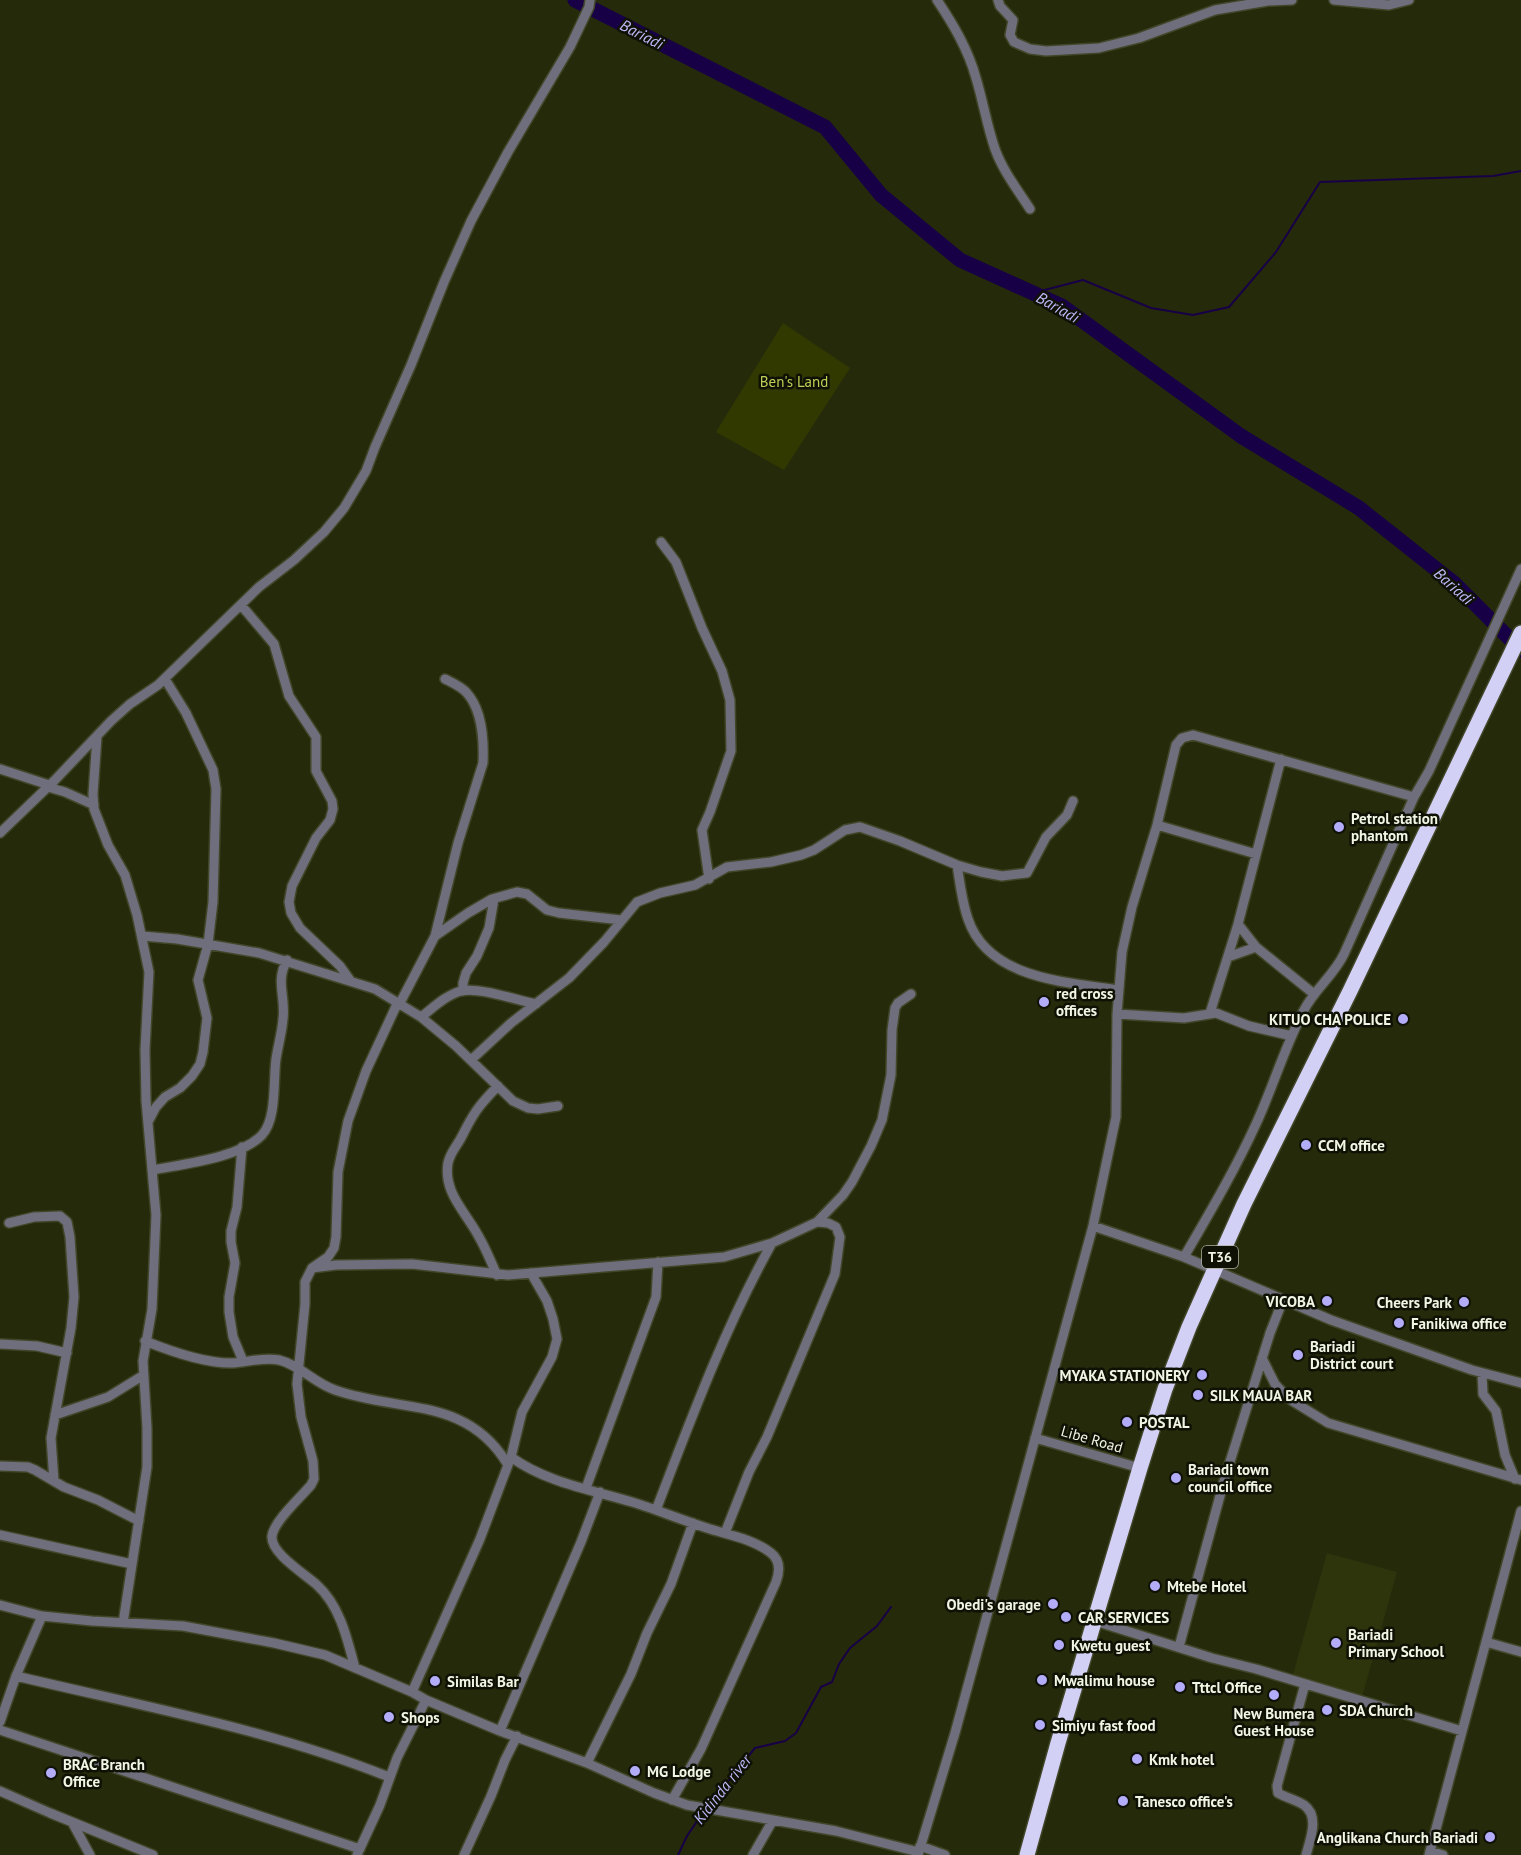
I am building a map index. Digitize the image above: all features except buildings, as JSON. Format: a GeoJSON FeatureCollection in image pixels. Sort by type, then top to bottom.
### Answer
{"type":"FeatureCollection","features":[{"type":"Feature","properties":{"kind":"highway","name":"T36"},"geometry":{"type":"LineString","coordinates":[[1027,1855],[1140,1468],[1165,1389],[1189,1327],[1244,1204],[1355,981],[1521,633]]}},
{"type":"Feature","properties":{"kind":"street"},"geometry":{"type":"LineString","coordinates":[[0,833],[130,704],[165,679],[259,587],[294,560],[324,532],[344,508],[366,471],[461,242],[508,152],[570,47],[590,0]]}},
{"type":"Feature","properties":{"kind":"street"},"geometry":{"type":"LineString","coordinates":[[937,0],[953,24],[967,52],[976,75],[995,148],[1006,174],[1030,209]]}},
{"type":"Feature","properties":{"kind":"street"},"geometry":{"type":"LineString","coordinates":[[998,0],[999,6],[1009,13],[1013,20],[1010,35],[1014,42],[1030,49],[1046,51],[1099,48],[1139,38],[1215,10],[1268,1],[1292,0]]}},
{"type":"Feature","properties":{"kind":"street"},"geometry":{"type":"LineString","coordinates":[[1334,0],[1389,5],[1409,0]]}},
{"type":"Feature","properties":{"kind":"street"},"geometry":{"type":"LineString","coordinates":[[661,542],[676,562],[722,671],[730,700],[731,751],[702,830],[709,879]]}},
{"type":"Feature","properties":{"kind":"street"},"geometry":{"type":"LineString","coordinates":[[1184,1257],[1257,1124],[1305,1008],[1339,965],[1364,914],[1414,797],[1429,771],[1521,569]]}},
{"type":"Feature","properties":{"kind":"street"},"geometry":{"type":"LineString","coordinates":[[241,605],[274,644],[290,696],[316,737],[316,771],[332,801],[333,809],[330,820],[316,838],[291,886],[289,902],[291,913],[300,928],[340,966],[350,980]]}},
{"type":"Feature","properties":{"kind":"street"},"geometry":{"type":"LineString","coordinates":[[148,1122],[156,1107],[192,1076],[200,1064],[207,1018],[198,980],[208,944],[213,902],[216,789],[213,770],[186,712],[165,679]]}},
{"type":"Feature","properties":{"kind":"street"},"geometry":{"type":"LineString","coordinates":[[355,1668],[348,1641],[330,1600],[277,1552],[272,1539],[282,1519],[314,1479],[313,1461],[299,1405],[298,1368],[305,1282],[312,1268],[328,1257],[334,1248],[338,1172],[348,1121],[366,1071],[435,936],[458,843],[483,763],[482,730],[474,703],[459,686],[446,679]]}},
{"type":"Feature","properties":{"kind":"street"},"geometry":{"type":"LineString","coordinates":[[919,1851],[955,1733],[1093,1226],[1116,1117],[1117,1014],[1122,952],[1132,907],[1157,825],[1176,745],[1182,738],[1193,735],[1414,797]]}},
{"type":"Feature","properties":{"kind":"street"},"geometry":{"type":"LineString","coordinates":[[97,737],[94,805],[108,845],[125,875],[150,972],[145,1050],[156,1215],[152,1309],[145,1341],[142,1376],[148,1451],[140,1521],[123,1623]]}},
{"type":"Feature","properties":{"kind":"street"},"geometry":{"type":"LineString","coordinates":[[1210,1013],[1238,924],[1281,759]]}},
{"type":"Feature","properties":{"kind":"street"},"geometry":{"type":"LineString","coordinates":[[0,769],[94,805]]}},
{"type":"Feature","properties":{"kind":"street"},"geometry":{"type":"LineString","coordinates":[[471,1060],[511,1023],[569,978],[604,942],[637,902],[650,896],[694,885],[734,865],[771,862],[801,855],[814,850],[845,830],[860,827],[957,865],[1002,876],[1027,873],[1046,837],[1067,815],[1073,801]]}},
{"type":"Feature","properties":{"kind":"street"},"geometry":{"type":"LineString","coordinates":[[1157,825],[1256,854]]}},
{"type":"Feature","properties":{"kind":"street"},"geometry":{"type":"LineString","coordinates":[[957,865],[968,919],[982,945],[992,955],[1042,978],[1118,990]]}},
{"type":"Feature","properties":{"kind":"street"},"geometry":{"type":"LineString","coordinates":[[435,936],[478,906],[517,892],[527,894],[547,910],[621,920]]}},
{"type":"Feature","properties":{"kind":"street"},"geometry":{"type":"LineString","coordinates":[[464,991],[463,983],[466,973],[477,956],[489,928],[494,899]]}},
{"type":"Feature","properties":{"kind":"street"},"geometry":{"type":"LineString","coordinates":[[1238,924],[1256,947],[1314,994]]}},
{"type":"Feature","properties":{"kind":"street"},"geometry":{"type":"LineString","coordinates":[[142,936],[259,952],[375,989],[421,1017],[471,1060],[513,1101],[528,1108],[558,1106]]}},
{"type":"Feature","properties":{"kind":"street"},"geometry":{"type":"LineString","coordinates":[[1228,957],[1256,947]]}},
{"type":"Feature","properties":{"kind":"street"},"geometry":{"type":"LineString","coordinates":[[153,1170],[208,1160],[242,1147],[262,1135],[268,1126],[272,1110],[276,1059],[284,1017],[279,980],[281,970],[287,960]]}},
{"type":"Feature","properties":{"kind":"street"},"geometry":{"type":"LineString","coordinates":[[421,1017],[454,994],[464,991],[478,991],[536,1004]]}},
{"type":"Feature","properties":{"kind":"street"},"geometry":{"type":"LineString","coordinates":[[312,1268],[336,1265],[412,1264],[497,1275],[724,1257],[772,1243],[817,1222],[852,1182],[871,1146],[887,1101],[895,1008],[911,994]]}},
{"type":"Feature","properties":{"kind":"street"},"geometry":{"type":"LineString","coordinates":[[1117,1014],[1184,1018],[1218,1013],[1268,1032],[1292,1036]]}},
{"type":"Feature","properties":{"kind":"street"},"geometry":{"type":"LineString","coordinates":[[497,1275],[480,1238],[453,1198],[447,1172],[452,1151],[471,1117],[478,1106],[498,1086]]}},
{"type":"Feature","properties":{"kind":"street"},"geometry":{"type":"LineString","coordinates":[[242,1147],[237,1207],[231,1231],[235,1271],[228,1297],[230,1324],[243,1361]]}},
{"type":"Feature","properties":{"kind":"street"},"geometry":{"type":"LineString","coordinates":[[9,1223],[60,1216],[67,1222],[70,1237],[74,1298],[67,1353],[51,1438],[54,1481]]}},
{"type":"Feature","properties":{"kind":"street"},"geometry":{"type":"LineString","coordinates":[[725,1533],[835,1274],[840,1232],[828,1223],[817,1222]]}},
{"type":"Feature","properties":{"kind":"street"},"geometry":{"type":"LineString","coordinates":[[1093,1226],[1184,1257],[1332,1320],[1482,1373],[1521,1383]]}},
{"type":"Feature","properties":{"kind":"street"},"geometry":{"type":"LineString","coordinates":[[656,1509],[741,1303],[772,1243]]}},
{"type":"Feature","properties":{"kind":"street"},"geometry":{"type":"LineString","coordinates":[[586,1488],[656,1297],[658,1262]]}},
{"type":"Feature","properties":{"kind":"street"},"geometry":{"type":"LineString","coordinates":[[412,1692],[480,1539],[509,1461],[522,1412],[552,1357],[557,1339],[547,1301],[531,1273]]}},
{"type":"Feature","properties":{"kind":"street"},"geometry":{"type":"LineString","coordinates":[[1179,1647],[1224,1481],[1262,1358],[1283,1300]]}},
{"type":"Feature","properties":{"kind":"street"},"geometry":{"type":"LineString","coordinates":[[145,1341],[168,1350],[209,1360],[225,1362],[274,1359],[298,1368],[332,1389],[370,1399],[441,1412],[462,1420],[490,1440],[509,1461],[544,1475],[725,1533],[772,1554],[779,1567],[779,1575],[701,1749],[672,1800]]}},
{"type":"Feature","properties":{"kind":"street"},"geometry":{"type":"LineString","coordinates":[[0,1344],[37,1346],[67,1353]]}},
{"type":"Feature","properties":{"kind":"street"},"geometry":{"type":"LineString","coordinates":[[1262,1358],[1275,1384],[1288,1399],[1328,1423],[1518,1480]]}},
{"type":"Feature","properties":{"kind":"street"},"geometry":{"type":"LineString","coordinates":[[1482,1373],[1483,1394],[1496,1411],[1505,1455],[1518,1480]]}},
{"type":"Feature","properties":{"kind":"street"},"geometry":{"type":"LineString","coordinates":[[55,1415],[108,1397],[142,1376]]}},
{"type":"Feature","properties":{"kind":"street","name":"Libe Road"},"geometry":{"type":"LineString","coordinates":[[1035,1438],[1140,1468]]}},
{"type":"Feature","properties":{"kind":"street"},"geometry":{"type":"LineString","coordinates":[[0,1466],[28,1467],[64,1487],[98,1500],[140,1521]]}},
{"type":"Feature","properties":{"kind":"street"},"geometry":{"type":"LineString","coordinates":[[500,1731],[600,1492]]}},
{"type":"Feature","properties":{"kind":"street"},"geometry":{"type":"LineString","coordinates":[[1443,1855],[1429,1853],[1521,1511]]}},
{"type":"Feature","properties":{"kind":"street"},"geometry":{"type":"LineString","coordinates":[[587,1763],[632,1674],[647,1633],[671,1584],[693,1523]]}},
{"type":"Feature","properties":{"kind":"street"},"geometry":{"type":"LineString","coordinates":[[0,1535],[132,1564]]}},
{"type":"Feature","properties":{"kind":"street"},"geometry":{"type":"LineString","coordinates":[[0,1605],[42,1616],[183,1626],[325,1655],[500,1731],[587,1763],[687,1805],[836,1831],[945,1855]]}},
{"type":"Feature","properties":{"kind":"street"},"geometry":{"type":"LineString","coordinates":[[0,1722],[3,1704],[42,1616]]}},
{"type":"Feature","properties":{"kind":"street"},"geometry":{"type":"LineString","coordinates":[[1095,1621],[1462,1731]]}},
{"type":"Feature","properties":{"kind":"street"},"geometry":{"type":"LineString","coordinates":[[1486,1642],[1521,1652]]}},
{"type":"Feature","properties":{"kind":"street"},"geometry":{"type":"LineString","coordinates":[[16,1676],[202,1718],[292,1743],[389,1777]]}},
{"type":"Feature","properties":{"kind":"street"},"geometry":{"type":"LineString","coordinates":[[1305,1684],[1277,1786],[1278,1793],[1307,1807],[1312,1813],[1313,1822],[1306,1855]]}},
{"type":"Feature","properties":{"kind":"street"},"geometry":{"type":"LineString","coordinates":[[0,1730],[358,1852],[380,1805],[389,1777],[426,1700]]}},
{"type":"Feature","properties":{"kind":"street"},"geometry":{"type":"LineString","coordinates":[[464,1855],[517,1736]]}},
{"type":"Feature","properties":{"kind":"street"},"geometry":{"type":"LineString","coordinates":[[0,1791],[153,1855]]}},
{"type":"Feature","properties":{"kind":"street"},"geometry":{"type":"LineString","coordinates":[[753,1855],[773,1820]]}},
{"type":"Feature","properties":{"kind":"street"},"geometry":{"type":"LineString","coordinates":[[72,1822],[90,1855]]}},
{"type":"Feature","properties":{"kind":"shaded area"},"geometry":{"type":"Polygon","coordinates":[[[1327,1553],[1397,1572],[1362,1697],[1292,1678],[1327,1553]]]}},
{"type":"Feature","properties":{"kind":"green space","name":"Ben's Land"},"geometry":{"type":"Polygon","coordinates":[[[783,323],[850,368],[784,470],[716,432],[783,323]]]}},
{"type":"Feature","properties":{"kind":"waterway","name":"Bariadi"},"geometry":{"type":"LineString","coordinates":[[575,0],[825,127],[881,195],[960,260],[1062,306],[1241,436],[1359,508],[1455,584],[1521,650]]}},
{"type":"Feature","properties":{"kind":"waterway"},"geometry":{"type":"LineString","coordinates":[[1033,293],[1083,280],[1151,308],[1193,315],[1229,307],[1276,252],[1320,182],[1493,176],[1521,171]]}},
{"type":"Feature","properties":{"kind":"waterway","name":"Kidinda river"},"geometry":{"type":"LineString","coordinates":[[707,1807],[755,1748],[785,1741],[796,1733],[821,1687],[832,1682],[839,1664],[850,1648],[877,1626],[891,1607]]}},
{"type":"Feature","properties":{"kind":"waterway","name":"Kidinda river"},"geometry":{"type":"LineString","coordinates":[[678,1855],[687,1836],[704,1811]]}},
{"type":"Feature","properties":{"kind":"place","name":"Petrol station phantom"},"geometry":{"type":"Point","coordinates":[1339,827]}},
{"type":"Feature","properties":{"kind":"place","name":"red cross offices"},"geometry":{"type":"Point","coordinates":[1044,1002]}},
{"type":"Feature","properties":{"kind":"place","name":"KITUO CHA POLICE"},"geometry":{"type":"Point","coordinates":[1403,1019]}},
{"type":"Feature","properties":{"kind":"place","name":"CCM office"},"geometry":{"type":"Point","coordinates":[1306,1145]}},
{"type":"Feature","properties":{"kind":"place","name":"VICOBA"},"geometry":{"type":"Point","coordinates":[1327,1301]}},
{"type":"Feature","properties":{"kind":"place","name":"Cheers Park"},"geometry":{"type":"Point","coordinates":[1464,1302]}},
{"type":"Feature","properties":{"kind":"place","name":"Fanikiwa office"},"geometry":{"type":"Point","coordinates":[1399,1323]}},
{"type":"Feature","properties":{"kind":"place","name":"Bariadi District court"},"geometry":{"type":"Point","coordinates":[1298,1355]}},
{"type":"Feature","properties":{"kind":"place","name":"MYAKA STATIONERY"},"geometry":{"type":"Point","coordinates":[1202,1375]}},
{"type":"Feature","properties":{"kind":"place","name":"SILK MAUA BAR"},"geometry":{"type":"Point","coordinates":[1198,1395]}},
{"type":"Feature","properties":{"kind":"place","name":"POSTAL"},"geometry":{"type":"Point","coordinates":[1127,1422]}},
{"type":"Feature","properties":{"kind":"place","name":"Bariadi town council office"},"geometry":{"type":"Point","coordinates":[1176,1478]}},
{"type":"Feature","properties":{"kind":"place","name":"Mtebe Hotel"},"geometry":{"type":"Point","coordinates":[1155,1586]}},
{"type":"Feature","properties":{"kind":"place","name":"Obedi's garage"},"geometry":{"type":"Point","coordinates":[1053,1604]}},
{"type":"Feature","properties":{"kind":"place","name":"CAR SERVICES"},"geometry":{"type":"Point","coordinates":[1066,1617]}},
{"type":"Feature","properties":{"kind":"place","name":"Bariadi Primary School"},"geometry":{"type":"Point","coordinates":[1336,1643]}},
{"type":"Feature","properties":{"kind":"place","name":"Kwetu guest"},"geometry":{"type":"Point","coordinates":[1059,1645]}},
{"type":"Feature","properties":{"kind":"place","name":"Mwalimu house"},"geometry":{"type":"Point","coordinates":[1042,1680]}},
{"type":"Feature","properties":{"kind":"place","name":"Similas Bar"},"geometry":{"type":"Point","coordinates":[435,1681]}},
{"type":"Feature","properties":{"kind":"place","name":"Tttcl Office"},"geometry":{"type":"Point","coordinates":[1180,1687]}},
{"type":"Feature","properties":{"kind":"place","name":"New Bumera Guest House"},"geometry":{"type":"Point","coordinates":[1274,1695]}},
{"type":"Feature","properties":{"kind":"place","name":"SDA Church"},"geometry":{"type":"Point","coordinates":[1327,1710]}},
{"type":"Feature","properties":{"kind":"place","name":"Shops"},"geometry":{"type":"Point","coordinates":[389,1717]}},
{"type":"Feature","properties":{"kind":"place","name":"Simiyu fast food"},"geometry":{"type":"Point","coordinates":[1040,1725]}},
{"type":"Feature","properties":{"kind":"place","name":"Kmk hotel"},"geometry":{"type":"Point","coordinates":[1137,1759]}},
{"type":"Feature","properties":{"kind":"place","name":"MG Lodge"},"geometry":{"type":"Point","coordinates":[635,1771]}},
{"type":"Feature","properties":{"kind":"place","name":"BRAC Branch Office"},"geometry":{"type":"Point","coordinates":[51,1773]}},
{"type":"Feature","properties":{"kind":"place","name":"Tanesco office's"},"geometry":{"type":"Point","coordinates":[1123,1801]}},
{"type":"Feature","properties":{"kind":"place","name":"Anglikana Church Bariadi"},"geometry":{"type":"Point","coordinates":[1490,1837]}}]}
